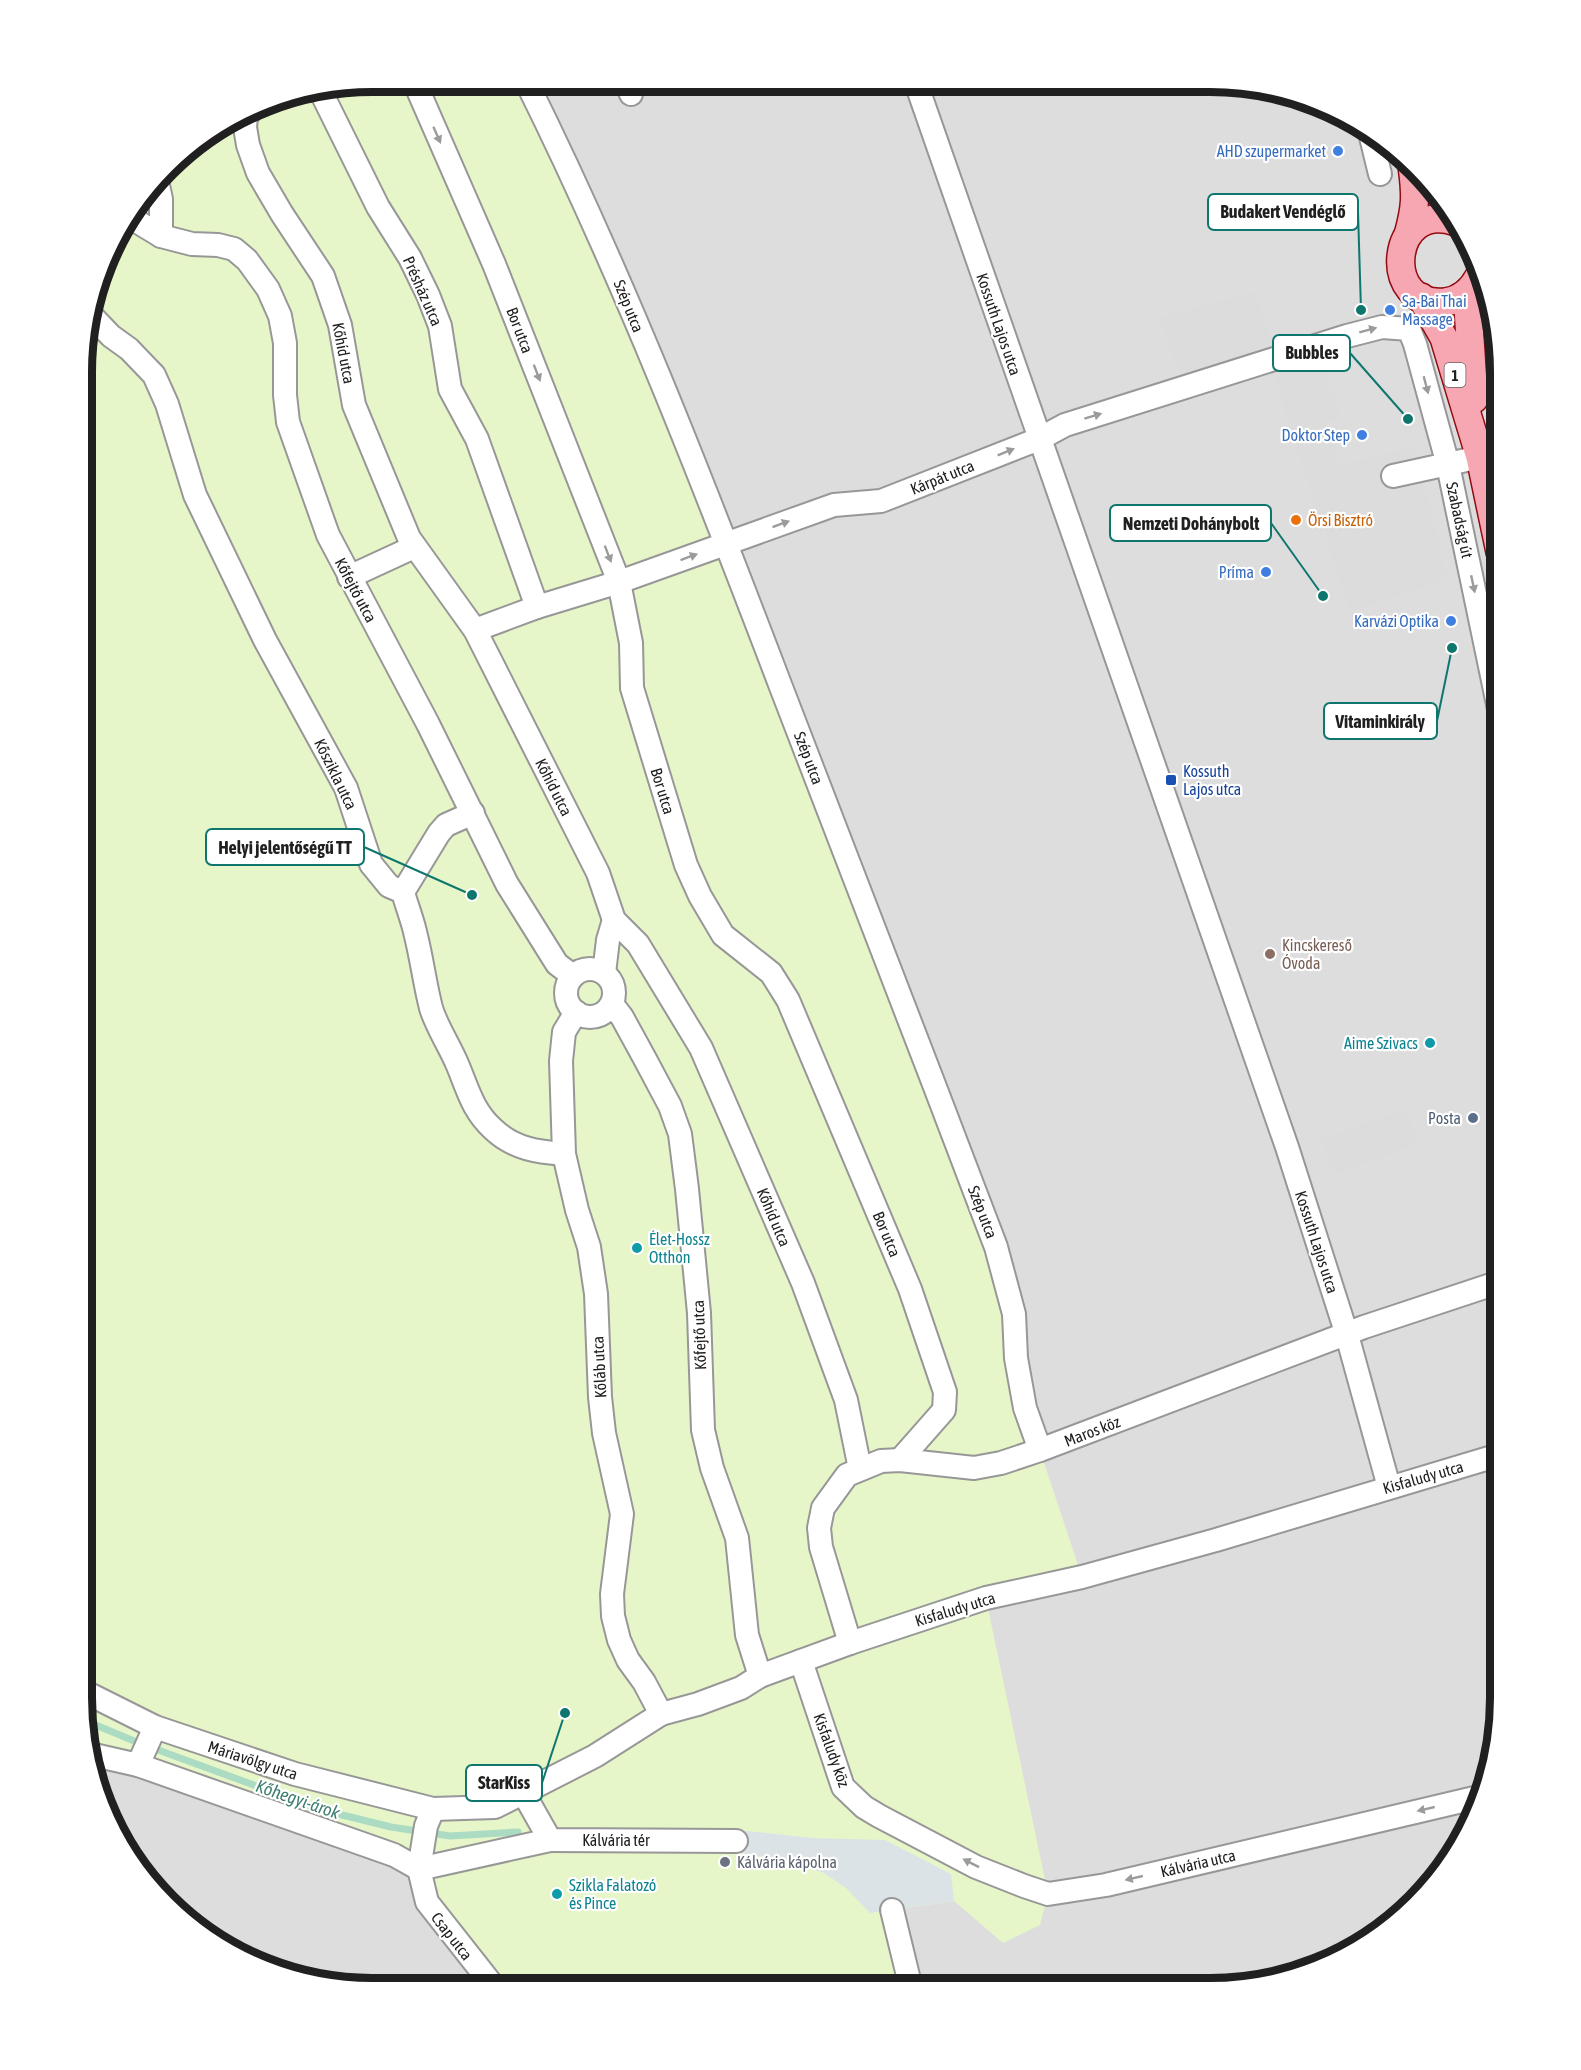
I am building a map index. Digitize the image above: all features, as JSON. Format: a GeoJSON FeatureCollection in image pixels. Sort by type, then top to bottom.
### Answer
{"type":"FeatureCollection","features":[{"type":"Feature","properties":{"kind":"main road","name":"1"},"geometry":{"type":"LineString","coordinates":[[1414,180],[1415,211],[1408,235],[1400,251],[1401,270],[1408,286],[1421,297],[1445,302],[1461,297],[1473,286]]}},
{"type":"Feature","properties":{"kind":"main road"},"geometry":{"type":"LineString","coordinates":[[1408,235],[1424,222],[1444,219]]}},
{"type":"Feature","properties":{"kind":"main road","name":"Szabadság út"},"geometry":{"type":"LineString","coordinates":[[1473,286],[1473,392],[1480,457]]}},
{"type":"Feature","properties":{"kind":"main road","name":"Szabadság út"},"geometry":{"type":"LineString","coordinates":[[1421,297],[1444,338],[1480,457],[1490,504]]}},
{"type":"Feature","properties":{"kind":"street","name":"Bor utca"},"geometry":{"type":"LineString","coordinates":[[419,92],[494,264],[619,582],[632,643],[632,688],[686,865],[708,911],[723,935],[771,973],[788,1000],[910,1289],[940,1374],[945,1392],[944,1410],[900,1460]]}},
{"type":"Feature","properties":{"kind":"street","name":"Szép utca"},"geometry":{"type":"LineString","coordinates":[[532,92],[602,239],[727,544],[996,1247],[1014,1314],[1016,1358],[1025,1408],[1040,1450]]}},
{"type":"Feature","properties":{"kind":"street","name":"Kossuth Lajos utca"},"geometry":{"type":"LineString","coordinates":[[919,92],[1287,1148],[1347,1335],[1389,1487]]}},
{"type":"Feature","properties":{"kind":"street","name":"Présház utca"},"geometry":{"type":"LineString","coordinates":[[323,96],[378,207],[410,258],[428,295],[440,326],[450,389],[477,439],[537,607]]}},
{"type":"Feature","properties":{"kind":"street","name":"Kőhíd utca"},"geometry":{"type":"LineString","coordinates":[[246,121],[251,154],[258,173],[323,276],[340,325],[354,405],[414,546],[475,630],[598,873],[614,920],[638,944],[701,1048],[802,1283],[846,1400],[860,1469]]}},
{"type":"Feature","properties":{"kind":"street"},"geometry":{"type":"LineString","coordinates":[[1373,144],[1380,174]]}},
{"type":"Feature","properties":{"kind":"street"},"geometry":{"type":"LineString","coordinates":[[159,190],[161,236]]}},
{"type":"Feature","properties":{"kind":"street","name":"Kőfejtő utca"},"geometry":{"type":"LineString","coordinates":[[136,221],[161,236],[192,244],[218,245],[234,249],[247,260],[268,289],[280,316],[285,343],[285,395],[288,422],[328,535],[428,724],[507,884],[557,964],[573,976]]}},
{"type":"Feature","properties":{"kind":"street","name":"Kőszikla utca"},"geometry":{"type":"LineString","coordinates":[[96,321],[154,375],[166,404],[195,495],[265,640],[346,788],[371,864],[389,886],[403,892]]}},
{"type":"Feature","properties":{"kind":"street","name":"Kárpát utca"},"geometry":{"type":"LineString","coordinates":[[475,630],[537,607],[619,582],[834,505],[881,501],[1039,439],[1065,425],[1347,336],[1382,327],[1409,329]]}},
{"type":"Feature","properties":{"kind":"street","name":"Szabadság út"},"geometry":{"type":"LineString","coordinates":[[1409,329],[1448,465],[1490,666]]}},
{"type":"Feature","properties":{"kind":"street"},"geometry":{"type":"LineString","coordinates":[[1473,392],[1485,391],[1490,395]]}},
{"type":"Feature","properties":{"kind":"street"},"geometry":{"type":"LineString","coordinates":[[1393,476],[1480,457]]}},
{"type":"Feature","properties":{"kind":"street"},"geometry":{"type":"LineString","coordinates":[[349,577],[414,546]]}},
{"type":"Feature","properties":{"kind":"street"},"geometry":{"type":"LineString","coordinates":[[473,813],[446,825],[403,892],[416,935],[431,1008],[451,1048],[477,1113],[494,1131],[530,1151],[564,1154]]}},
{"type":"Feature","properties":{"kind":"street"},"geometry":{"type":"LineString","coordinates":[[604,973],[608,940],[614,920]]}},
{"type":"Feature","properties":{"kind":"street"},"geometry":{"type":"LineString","coordinates":[[586,969],[596,969],[604,973],[613,984],[612,1004],[602,1014],[595,1016],[576,1012],[571,1007],[566,994],[569,981],[586,969]]}},
{"type":"Feature","properties":{"kind":"street","name":"Kőfejtő utca"},"geometry":{"type":"LineString","coordinates":[[612,1004],[622,1017],[670,1106],[680,1134],[699,1313],[703,1430],[711,1468],[737,1538],[747,1635],[760,1676]]}},
{"type":"Feature","properties":{"kind":"street","name":"Kőláb utca"},"geometry":{"type":"LineString","coordinates":[[576,1012],[564,1032],[561,1061],[564,1154],[577,1210],[589,1246],[596,1294],[600,1397],[604,1433],[622,1514],[612,1594],[613,1617],[619,1640],[628,1660],[644,1682],[661,1714]]}},
{"type":"Feature","properties":{"kind":"street","name":"Maros köz"},"geometry":{"type":"LineString","coordinates":[[850,1643],[821,1547],[819,1528],[823,1508],[848,1475],[881,1461],[900,1460],[974,1468],[1001,1463],[1347,1335],[1490,1285]]}},
{"type":"Feature","properties":{"kind":"street","name":"Kisfaludy utca"},"geometry":{"type":"LineString","coordinates":[[429,1818],[495,1807],[595,1756],[661,1714],[698,1704],[741,1688],[760,1676],[850,1643],[986,1598],[1082,1577],[1205,1543],[1490,1458]]}},
{"type":"Feature","properties":{"kind":"street","name":"Kisfaludy köz"},"geometry":{"type":"LineString","coordinates":[[801,1661],[843,1787],[864,1807],[920,1836]]}},
{"type":"Feature","properties":{"kind":"street","name":"Máriavölgy utca"},"geometry":{"type":"LineString","coordinates":[[92,1700],[146,1747],[394,1855],[420,1860]]}},
{"type":"Feature","properties":{"kind":"street","name":"Máriavölgy utca"},"geometry":{"type":"LineString","coordinates":[[97,1754],[146,1747],[294,1774],[429,1818]]}},
{"type":"Feature","properties":{"kind":"street"},"geometry":{"type":"LineString","coordinates":[[524,1794],[550,1840]]}},
{"type":"Feature","properties":{"kind":"street","name":"Kálvária utca"},"geometry":{"type":"LineString","coordinates":[[920,1836],[976,1867],[1048,1894],[1107,1885],[1471,1799]]}},
{"type":"Feature","properties":{"kind":"street","name":"Csap utca"},"geometry":{"type":"LineString","coordinates":[[429,1818],[420,1860],[427,1902],[487,1978]]}},
{"type":"Feature","properties":{"kind":"street","name":"Kálvária tér"},"geometry":{"type":"LineString","coordinates":[[420,1860],[550,1840],[736,1841]]}},
{"type":"Feature","properties":{"kind":"street"},"geometry":{"type":"LineString","coordinates":[[892,1910],[908,1978]]}},
{"type":"Feature","properties":{"kind":"shaded area"},"geometry":{"type":"Polygon","coordinates":[[[353,92],[1228,92],[1246,94],[1300,106],[1334,120],[1380,149],[1408,173],[1432,201],[1461,247],[1480,299],[1487,335],[1490,371],[1489,1717],[1484,1753],[1475,1789],[1452,1839],[1432,1869],[1408,1897],[1380,1921],[1334,1950],[1282,1969],[1228,1978],[353,1978],[317,1973],[281,1964],[231,1941],[201,1921],[173,1897],[149,1869],[120,1823],[101,1771],[92,1717],[92,353],[94,335],[106,281],[120,247],[149,201],[173,173],[201,149],[247,120],[299,101],[353,92]]]}},
{"type":"Feature","properties":{"kind":"shaded area"},"geometry":{"type":"Polygon","coordinates":[[[1372,144],[1401,169],[1374,175],[1372,144]]]}},
{"type":"Feature","properties":{"kind":"shaded area"},"geometry":{"type":"Polygon","coordinates":[[[1255,291],[1273,349],[1181,376],[1159,318],[1255,291]]]}},
{"type":"Feature","properties":{"kind":"shaded area"},"geometry":{"type":"Polygon","coordinates":[[[1319,359],[1341,417],[1325,422],[1338,466],[1415,446],[1447,579],[1350,612],[1273,373],[1319,359]]]}},
{"type":"Feature","properties":{"kind":"shaded area"},"geometry":{"type":"Polygon","coordinates":[[[1405,1109],[1418,1144],[1335,1174],[1322,1139],[1405,1109]]]}},
{"type":"Feature","properties":{"kind":"shaded area"},"geometry":{"type":"Polygon","coordinates":[[[738,1830],[812,1838],[885,1840],[951,1874],[954,1901],[870,1913],[846,1888],[824,1873],[789,1861],[734,1852],[738,1830]]]}},
{"type":"Feature","properties":{"kind":"green space"},"geometry":{"type":"Polygon","coordinates":[[[353,92],[532,92],[570,169],[996,1247],[1036,1439],[1082,1577],[986,1599],[1048,1894],[1040,1925],[1003,1943],[954,1901],[892,1910],[909,1978],[488,1978],[419,1869],[98,1756],[97,1753],[92,1717],[92,353],[97,317],[106,281],[129,231],[149,201],[173,173],[201,149],[231,129],[281,106],[335,94],[353,92]]]}},
{"type":"Feature","properties":{"kind":"waterway","name":"Kőhegyi-árok"},"geometry":{"type":"LineString","coordinates":[[93,1724],[322,1810],[391,1827],[450,1836],[518,1832]]}},
{"type":"Feature","properties":{"kind":"place","name":"AHD szupermarket"},"geometry":{"type":"Point","coordinates":[1338,151]}},
{"type":"Feature","properties":{"kind":"place","name":"Budakert Vendéglő"},"geometry":{"type":"Point","coordinates":[1361,310]}},
{"type":"Feature","properties":{"kind":"place","name":"Sa-Bai Thai Massage"},"geometry":{"type":"Point","coordinates":[1390,310]}},
{"type":"Feature","properties":{"kind":"place","name":"Bubbles"},"geometry":{"type":"Point","coordinates":[1408,419]}},
{"type":"Feature","properties":{"kind":"place","name":"Doktor Step"},"geometry":{"type":"Point","coordinates":[1362,435]}},
{"type":"Feature","properties":{"kind":"place","name":"Örsi Bisztró"},"geometry":{"type":"Point","coordinates":[1296,520]}},
{"type":"Feature","properties":{"kind":"place","name":"Príma"},"geometry":{"type":"Point","coordinates":[1266,572]}},
{"type":"Feature","properties":{"kind":"place","name":"Nemzeti Dohánybolt"},"geometry":{"type":"Point","coordinates":[1323,596]}},
{"type":"Feature","properties":{"kind":"place","name":"Karvázi Optika"},"geometry":{"type":"Point","coordinates":[1451,621]}},
{"type":"Feature","properties":{"kind":"place","name":"Vitaminkirály"},"geometry":{"type":"Point","coordinates":[1452,648]}},
{"type":"Feature","properties":{"kind":"place","name":"Kossuth Lajos utca"},"geometry":{"type":"Point","coordinates":[1171,780]}},
{"type":"Feature","properties":{"kind":"place","name":"Helyi jelentőségű TT"},"geometry":{"type":"Point","coordinates":[472,895]}},
{"type":"Feature","properties":{"kind":"place","name":"Kincskereső Óvoda"},"geometry":{"type":"Point","coordinates":[1270,954]}},
{"type":"Feature","properties":{"kind":"place","name":"Aime Szivacs"},"geometry":{"type":"Point","coordinates":[1430,1043]}},
{"type":"Feature","properties":{"kind":"place","name":"Posta"},"geometry":{"type":"Point","coordinates":[1473,1118]}},
{"type":"Feature","properties":{"kind":"place","name":"Élet-Hossz Otthon"},"geometry":{"type":"Point","coordinates":[637,1248]}},
{"type":"Feature","properties":{"kind":"place","name":"StarKiss"},"geometry":{"type":"Point","coordinates":[565,1713]}},
{"type":"Feature","properties":{"kind":"place","name":"Kálvária kápolna"},"geometry":{"type":"Point","coordinates":[725,1862]}},
{"type":"Feature","properties":{"kind":"place","name":"Szikla Falatozó és Pince"},"geometry":{"type":"Point","coordinates":[557,1894]}}]}
